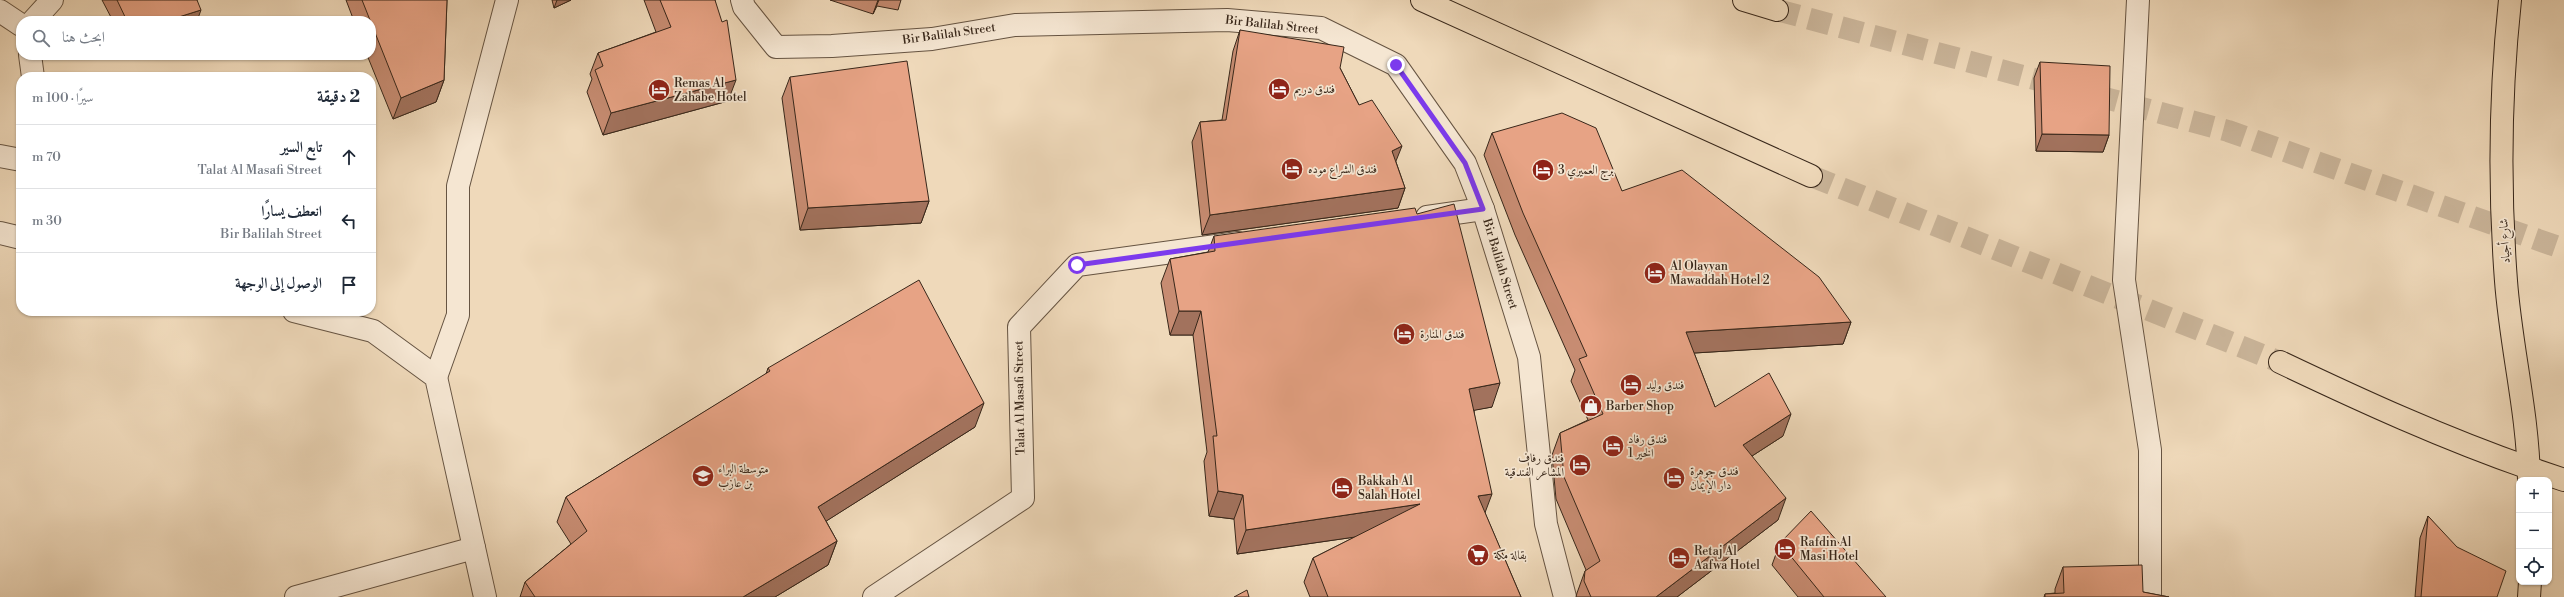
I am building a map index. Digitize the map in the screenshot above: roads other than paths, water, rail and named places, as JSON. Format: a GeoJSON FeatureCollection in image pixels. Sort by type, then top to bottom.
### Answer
{"type":"FeatureCollection","features":[{"type":"Feature","properties":{"kind":"main road"},"geometry":{"type":"LineString","coordinates":[[1422,0],[1810,176]]}},
{"type":"Feature","properties":{"kind":"main road"},"geometry":{"type":"LineString","coordinates":[[1744,0],[1777,10]]}},
{"type":"Feature","properties":{"kind":"main road","name":"شارع أجياد"},"geometry":{"type":"LineString","coordinates":[[2510,0],[2503,63],[2502,197],[2506,282],[2529,474]]}},
{"type":"Feature","properties":{"kind":"main road"},"geometry":{"type":"LineString","coordinates":[[2280,362],[2369,404],[2529,474],[2564,480]]}},
{"type":"Feature","properties":{"kind":"main road"},"geometry":{"type":"LineString","coordinates":[[2529,597],[2530,585]]}},
{"type":"Feature","properties":{"kind":"street"},"geometry":{"type":"LineString","coordinates":[[38,16],[52,0]]}},
{"type":"Feature","properties":{"kind":"street"},"geometry":{"type":"LineString","coordinates":[[485,597],[436,377],[458,314],[458,186],[507,0]]}},
{"type":"Feature","properties":{"kind":"street","name":"Bir Balilah Street"},"geometry":{"type":"LineString","coordinates":[[742,0],[744,7],[776,47],[832,46],[932,39],[1015,25],[1227,20],[1321,28],[1396,65],[1465,163],[1483,209],[1529,357],[1546,524],[1565,597]]}},
{"type":"Feature","properties":{"kind":"street"},"geometry":{"type":"LineString","coordinates":[[2138,0],[2124,280],[2150,450],[2150,597]]}},
{"type":"Feature","properties":{"kind":"street"},"geometry":{"type":"LineString","coordinates":[[0,11],[16,22]]}},
{"type":"Feature","properties":{"kind":"street"},"geometry":{"type":"LineString","coordinates":[[31,60],[32,72]]}},
{"type":"Feature","properties":{"kind":"street"},"geometry":{"type":"LineString","coordinates":[[0,156],[16,159]]}},
{"type":"Feature","properties":{"kind":"street"},"geometry":{"type":"LineString","coordinates":[[1405,220],[1483,209]]}},
{"type":"Feature","properties":{"kind":"street"},"geometry":{"type":"LineString","coordinates":[[0,233],[16,237]]}},
{"type":"Feature","properties":{"kind":"street","name":"Talat Al Masafi Street"},"geometry":{"type":"LineString","coordinates":[[874,597],[1023,498],[1018,327],[1077,265],[1257,240]]}},
{"type":"Feature","properties":{"kind":"street"},"geometry":{"type":"LineString","coordinates":[[315,316],[373,330],[436,377]]}},
{"type":"Feature","properties":{"kind":"street"},"geometry":{"type":"LineString","coordinates":[[296,597],[474,548]]}},
{"type":"Feature","properties":{"kind":"tunnel"},"geometry":{"type":"LineString","coordinates":[[1777,10],[2228,131],[2564,249]]}},
{"type":"Feature","properties":{"kind":"tunnel"},"geometry":{"type":"LineString","coordinates":[[1811,176],[2280,362]]}},
{"type":"Feature","properties":{"kind":"place","name":"فندق دريم"},"geometry":{"type":"Point","coordinates":[1279,89]}},
{"type":"Feature","properties":{"kind":"place","name":"Remas Al Zahabe Hotel"},"geometry":{"type":"Point","coordinates":[659,90]}},
{"type":"Feature","properties":{"kind":"place","name":"فندق الشراع موده"},"geometry":{"type":"Point","coordinates":[1292,169]}},
{"type":"Feature","properties":{"kind":"place","name":"برج العميري 3"},"geometry":{"type":"Point","coordinates":[1543,170]}},
{"type":"Feature","properties":{"kind":"place","name":"Al Olayyan Mawaddah Hotel 2"},"geometry":{"type":"Point","coordinates":[1655,273]}},
{"type":"Feature","properties":{"kind":"place","name":"فندق المنارة"},"geometry":{"type":"Point","coordinates":[1404,334]}},
{"type":"Feature","properties":{"kind":"place","name":"فندق وليد"},"geometry":{"type":"Point","coordinates":[1631,385]}},
{"type":"Feature","properties":{"kind":"place","name":"Barber Shop"},"geometry":{"type":"Point","coordinates":[1591,406]}},
{"type":"Feature","properties":{"kind":"place","name":"فندق رفاد الخير 1"},"geometry":{"type":"Point","coordinates":[1613,446]}},
{"type":"Feature","properties":{"kind":"place","name":"فندق رفاف المشاعر الفندقية"},"geometry":{"type":"Point","coordinates":[1580,465]}},
{"type":"Feature","properties":{"kind":"place","name":"متوسطة البراء بن عازب"},"geometry":{"type":"Point","coordinates":[703,476]}},
{"type":"Feature","properties":{"kind":"place","name":"فندق جوهرة دار الإيمان"},"geometry":{"type":"Point","coordinates":[1674,478]}},
{"type":"Feature","properties":{"kind":"place","name":"Bakkah Al Salah Hotel"},"geometry":{"type":"Point","coordinates":[1342,488]}},
{"type":"Feature","properties":{"kind":"place","name":"Rafdin Al Masi Hotel"},"geometry":{"type":"Point","coordinates":[1785,549]}},
{"type":"Feature","properties":{"kind":"place","name":"بقالة مكة"},"geometry":{"type":"Point","coordinates":[1478,555]}},
{"type":"Feature","properties":{"kind":"place","name":"Retaj Al Aafwa Hotel"},"geometry":{"type":"Point","coordinates":[1679,558]}}]}
